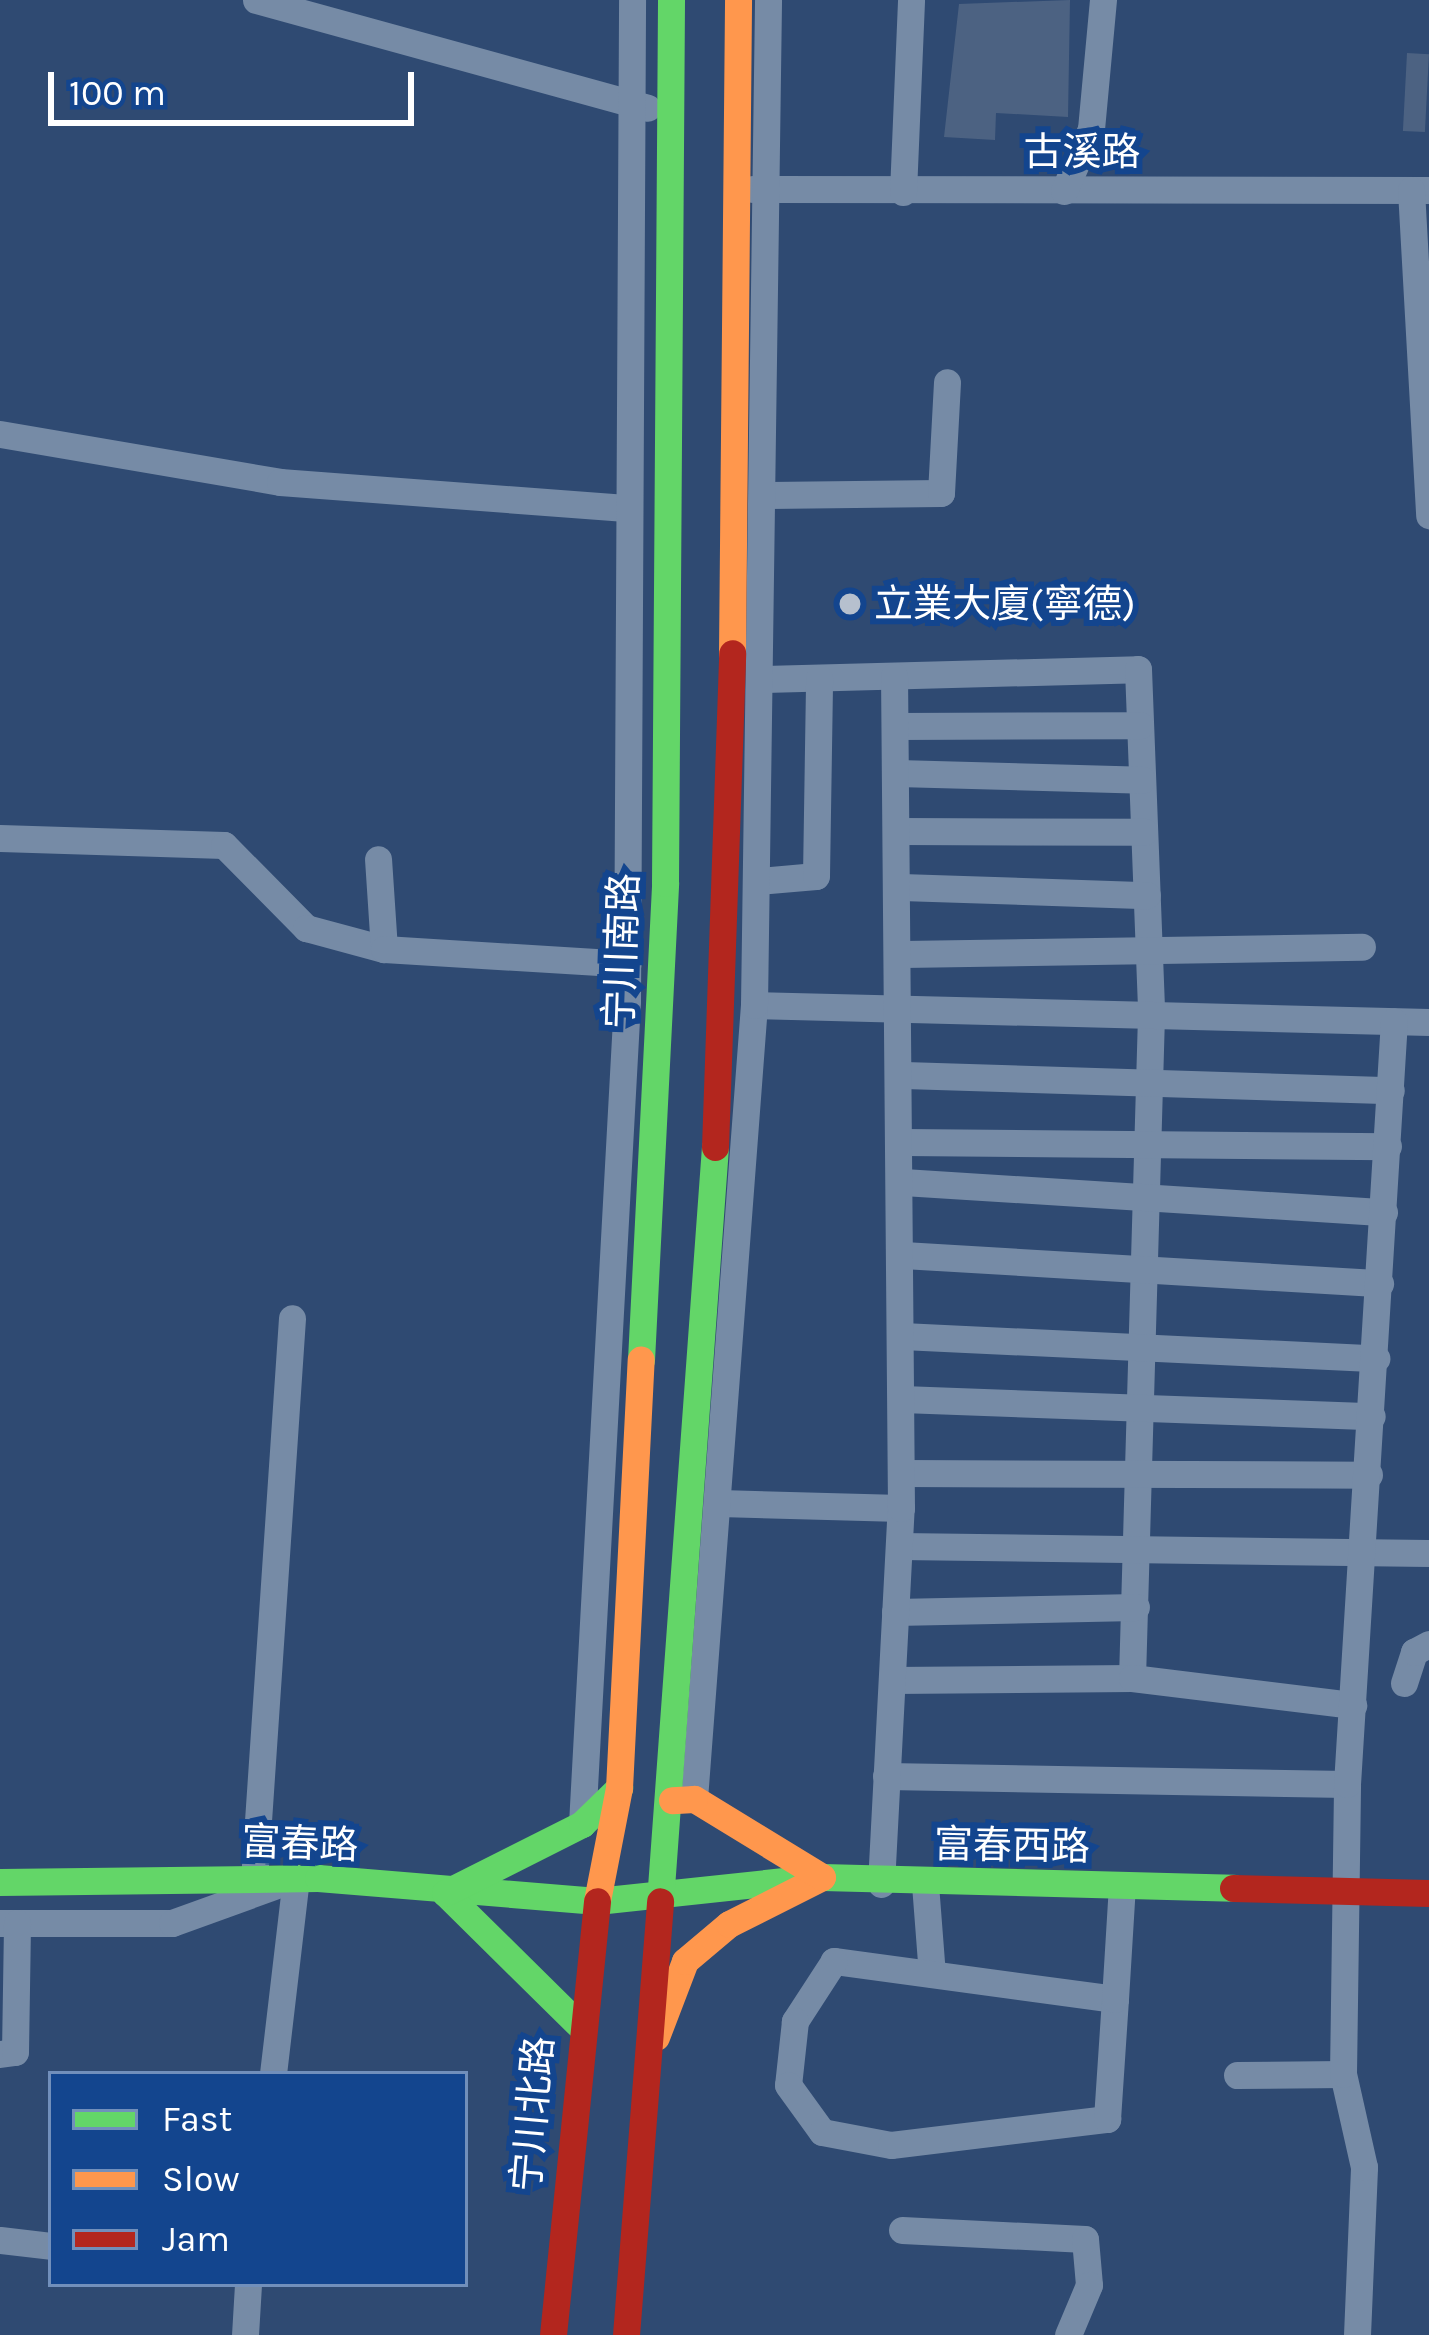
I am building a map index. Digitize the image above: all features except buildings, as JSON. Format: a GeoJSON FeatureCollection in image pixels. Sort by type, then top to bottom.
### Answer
{"type":"FeatureCollection","features":[{"type":"Feature","properties":{"kind":"main road","name":"宁川南路"},"geometry":{"type":"LineString","coordinates":[[597,1901],[619,1788],[664,884],[671,0]]}},
{"type":"Feature","properties":{"kind":"main road"},"geometry":{"type":"LineString","coordinates":[[626,2335],[660,1901],[683,1799],[730,938],[738,0]]}},
{"type":"Feature","properties":{"kind":"main road"},"geometry":{"type":"LineString","coordinates":[[580,2025],[445,1894],[582,1824],[619,1788]]}},
{"type":"Feature","properties":{"kind":"main road"},"geometry":{"type":"LineString","coordinates":[[650,2053],[685,1961],[822,1877],[683,1799]]}},
{"type":"Feature","properties":{"kind":"main road","name":"富春西路"},"geometry":{"type":"LineString","coordinates":[[597,1901],[660,1901],[822,1877],[880,1884],[1429,1893]]}},
{"type":"Feature","properties":{"kind":"main road","name":"富春路"},"geometry":{"type":"LineString","coordinates":[[0,1882],[296,1878],[445,1894],[597,1901]]}},
{"type":"Feature","properties":{"kind":"main road","name":"宁川北路"},"geometry":{"type":"LineString","coordinates":[[553,2335],[580,2025],[597,1901]]}},
{"type":"Feature","properties":{"kind":"street"},"geometry":{"type":"LineString","coordinates":[[256,0],[669,115]]}},
{"type":"Feature","properties":{"kind":"street"},"geometry":{"type":"LineString","coordinates":[[582,1824],[628,964],[632,0]]}},
{"type":"Feature","properties":{"kind":"street"},"geometry":{"type":"LineString","coordinates":[[683,1799],[719,1503],[754,1005],[768,495],[768,0]]}},
{"type":"Feature","properties":{"kind":"street"},"geometry":{"type":"LineString","coordinates":[[903,191],[910,0]]}},
{"type":"Feature","properties":{"kind":"street"},"geometry":{"type":"LineString","coordinates":[[1064,191],[1091,129],[1103,0]]}},
{"type":"Feature","properties":{"kind":"street","name":"古溪路"},"geometry":{"type":"LineString","coordinates":[[736,186],[768,192],[1420,190]]}},
{"type":"Feature","properties":{"kind":"street"},"geometry":{"type":"LineString","coordinates":[[1420,190],[1429,515]]}},
{"type":"Feature","properties":{"kind":"street"},"geometry":{"type":"LineString","coordinates":[[768,495],[941,493],[946,382]]}},
{"type":"Feature","properties":{"kind":"street"},"geometry":{"type":"LineString","coordinates":[[0,434],[280,482],[629,508]]}},
{"type":"Feature","properties":{"kind":"street"},"geometry":{"type":"LineString","coordinates":[[764,680],[1138,669],[1151,1015],[1132,1678]]}},
{"type":"Feature","properties":{"kind":"street"},"geometry":{"type":"LineString","coordinates":[[880,1884],[901,1508],[904,1008],[894,676]]}},
{"type":"Feature","properties":{"kind":"street"},"geometry":{"type":"LineString","coordinates":[[759,881],[816,876],[819,678]]}},
{"type":"Feature","properties":{"kind":"street"},"geometry":{"type":"LineString","coordinates":[[895,726],[1140,725]]}},
{"type":"Feature","properties":{"kind":"street"},"geometry":{"type":"LineString","coordinates":[[897,772],[1142,780]]}},
{"type":"Feature","properties":{"kind":"street"},"geometry":{"type":"LineString","coordinates":[[899,831],[1144,832]]}},
{"type":"Feature","properties":{"kind":"street"},"geometry":{"type":"LineString","coordinates":[[0,838],[224,845],[306,928],[384,949],[628,964]]}},
{"type":"Feature","properties":{"kind":"street"},"geometry":{"type":"LineString","coordinates":[[378,859],[384,949]]}},
{"type":"Feature","properties":{"kind":"street"},"geometry":{"type":"LineString","coordinates":[[901,887],[1147,895]]}},
{"type":"Feature","properties":{"kind":"street"},"geometry":{"type":"LineString","coordinates":[[903,954],[1362,947]]}},
{"type":"Feature","properties":{"kind":"street"},"geometry":{"type":"LineString","coordinates":[[754,1005],[1429,1022]]}},
{"type":"Feature","properties":{"kind":"street"},"geometry":{"type":"LineString","coordinates":[[1357,2335],[1364,2167],[1343,2074],[1347,1784],[1394,1021]]}},
{"type":"Feature","properties":{"kind":"street"},"geometry":{"type":"LineString","coordinates":[[904,1075],[1391,1090]]}},
{"type":"Feature","properties":{"kind":"street"},"geometry":{"type":"LineString","coordinates":[[904,1142],[1149,1140],[1388,1146]]}},
{"type":"Feature","properties":{"kind":"street"},"geometry":{"type":"LineString","coordinates":[[903,1182],[1384,1212]]}},
{"type":"Feature","properties":{"kind":"street"},"geometry":{"type":"LineString","coordinates":[[903,1255],[1380,1283]]}},
{"type":"Feature","properties":{"kind":"street"},"geometry":{"type":"LineString","coordinates":[[254,1880],[292,1318]]}},
{"type":"Feature","properties":{"kind":"street"},"geometry":{"type":"LineString","coordinates":[[902,1336],[1376,1358]]}},
{"type":"Feature","properties":{"kind":"street"},"geometry":{"type":"LineString","coordinates":[[902,1400],[1372,1416]]}},
{"type":"Feature","properties":{"kind":"street"},"geometry":{"type":"LineString","coordinates":[[901,1473],[1369,1475]]}},
{"type":"Feature","properties":{"kind":"street"},"geometry":{"type":"LineString","coordinates":[[719,1503],[901,1508]]}},
{"type":"Feature","properties":{"kind":"street"},"geometry":{"type":"LineString","coordinates":[[899,1546],[1364,1558],[1429,1553]]}},
{"type":"Feature","properties":{"kind":"street"},"geometry":{"type":"LineString","coordinates":[[896,1612],[1136,1607]]}},
{"type":"Feature","properties":{"kind":"street"},"geometry":{"type":"LineString","coordinates":[[1404,1683],[1414,1652],[1429,1644]]}},
{"type":"Feature","properties":{"kind":"street"},"geometry":{"type":"LineString","coordinates":[[892,1680],[1132,1678],[1353,1705]]}},
{"type":"Feature","properties":{"kind":"street"},"geometry":{"type":"LineString","coordinates":[[886,1776],[1347,1784]]}},
{"type":"Feature","properties":{"kind":"street"},"geometry":{"type":"LineString","coordinates":[[0,2054],[15,2053],[9,1923],[172,1923],[296,1878],[273,2071]]}},
{"type":"Feature","properties":{"kind":"street"},"geometry":{"type":"LineString","coordinates":[[925,1884],[932,1974]]}},
{"type":"Feature","properties":{"kind":"street"},"geometry":{"type":"LineString","coordinates":[[1115,1999],[834,1961],[795,2021],[788,2085],[802,2119],[891,2145],[1107,2119],[1115,1999],[1122,1886]]}},
{"type":"Feature","properties":{"kind":"street"},"geometry":{"type":"LineString","coordinates":[[1238,2075],[1343,2074]]}},
{"type":"Feature","properties":{"kind":"street"},"geometry":{"type":"LineString","coordinates":[[902,2230],[1084,2240],[1089,2285],[1068,2335]]}},
{"type":"Feature","properties":{"kind":"street"},"geometry":{"type":"LineString","coordinates":[[0,2240],[48,2246]]}},
{"type":"Feature","properties":{"kind":"street"},"geometry":{"type":"LineString","coordinates":[[245,2335],[248,2287]]}},
{"type":"Feature","properties":{"kind":"traffic: fast"},"geometry":{"type":"LineString","coordinates":[[641,1360],[665,883],[671,0]]}},
{"type":"Feature","properties":{"kind":"traffic: fast"},"geometry":{"type":"LineString","coordinates":[[660,1901],[715,1147]]}},
{"type":"Feature","properties":{"kind":"traffic: fast"},"geometry":{"type":"LineString","coordinates":[[579,2025],[445,1893],[582,1824],[619,1788]]}},
{"type":"Feature","properties":{"kind":"traffic: fast"},"geometry":{"type":"LineString","coordinates":[[0,1882],[318,1878],[597,1901],[822,1877],[1233,1888]]}},
{"type":"Feature","properties":{"kind":"traffic: slow"},"geometry":{"type":"LineString","coordinates":[[732,653],[738,0]]}},
{"type":"Feature","properties":{"kind":"traffic: slow"},"geometry":{"type":"LineString","coordinates":[[597,1901],[619,1788],[641,1360]]}},
{"type":"Feature","properties":{"kind":"traffic: slow"},"geometry":{"type":"LineString","coordinates":[[656,2037],[685,1961],[729,1924],[822,1877],[694,1799],[672,1800]]}},
{"type":"Feature","properties":{"kind":"traffic: jam"},"geometry":{"type":"LineString","coordinates":[[715,1147],[732,653]]}},
{"type":"Feature","properties":{"kind":"traffic: jam"},"geometry":{"type":"LineString","coordinates":[[1233,1888],[1429,1893]]}},
{"type":"Feature","properties":{"kind":"traffic: jam"},"geometry":{"type":"LineString","coordinates":[[553,2335],[597,1901]]}},
{"type":"Feature","properties":{"kind":"traffic: jam"},"geometry":{"type":"LineString","coordinates":[[626,2335],[660,1901]]}},
{"type":"Feature","properties":{"kind":"place","name":"立業大廈(寧德)"},"geometry":{"type":"Point","coordinates":[850,604]}}]}
